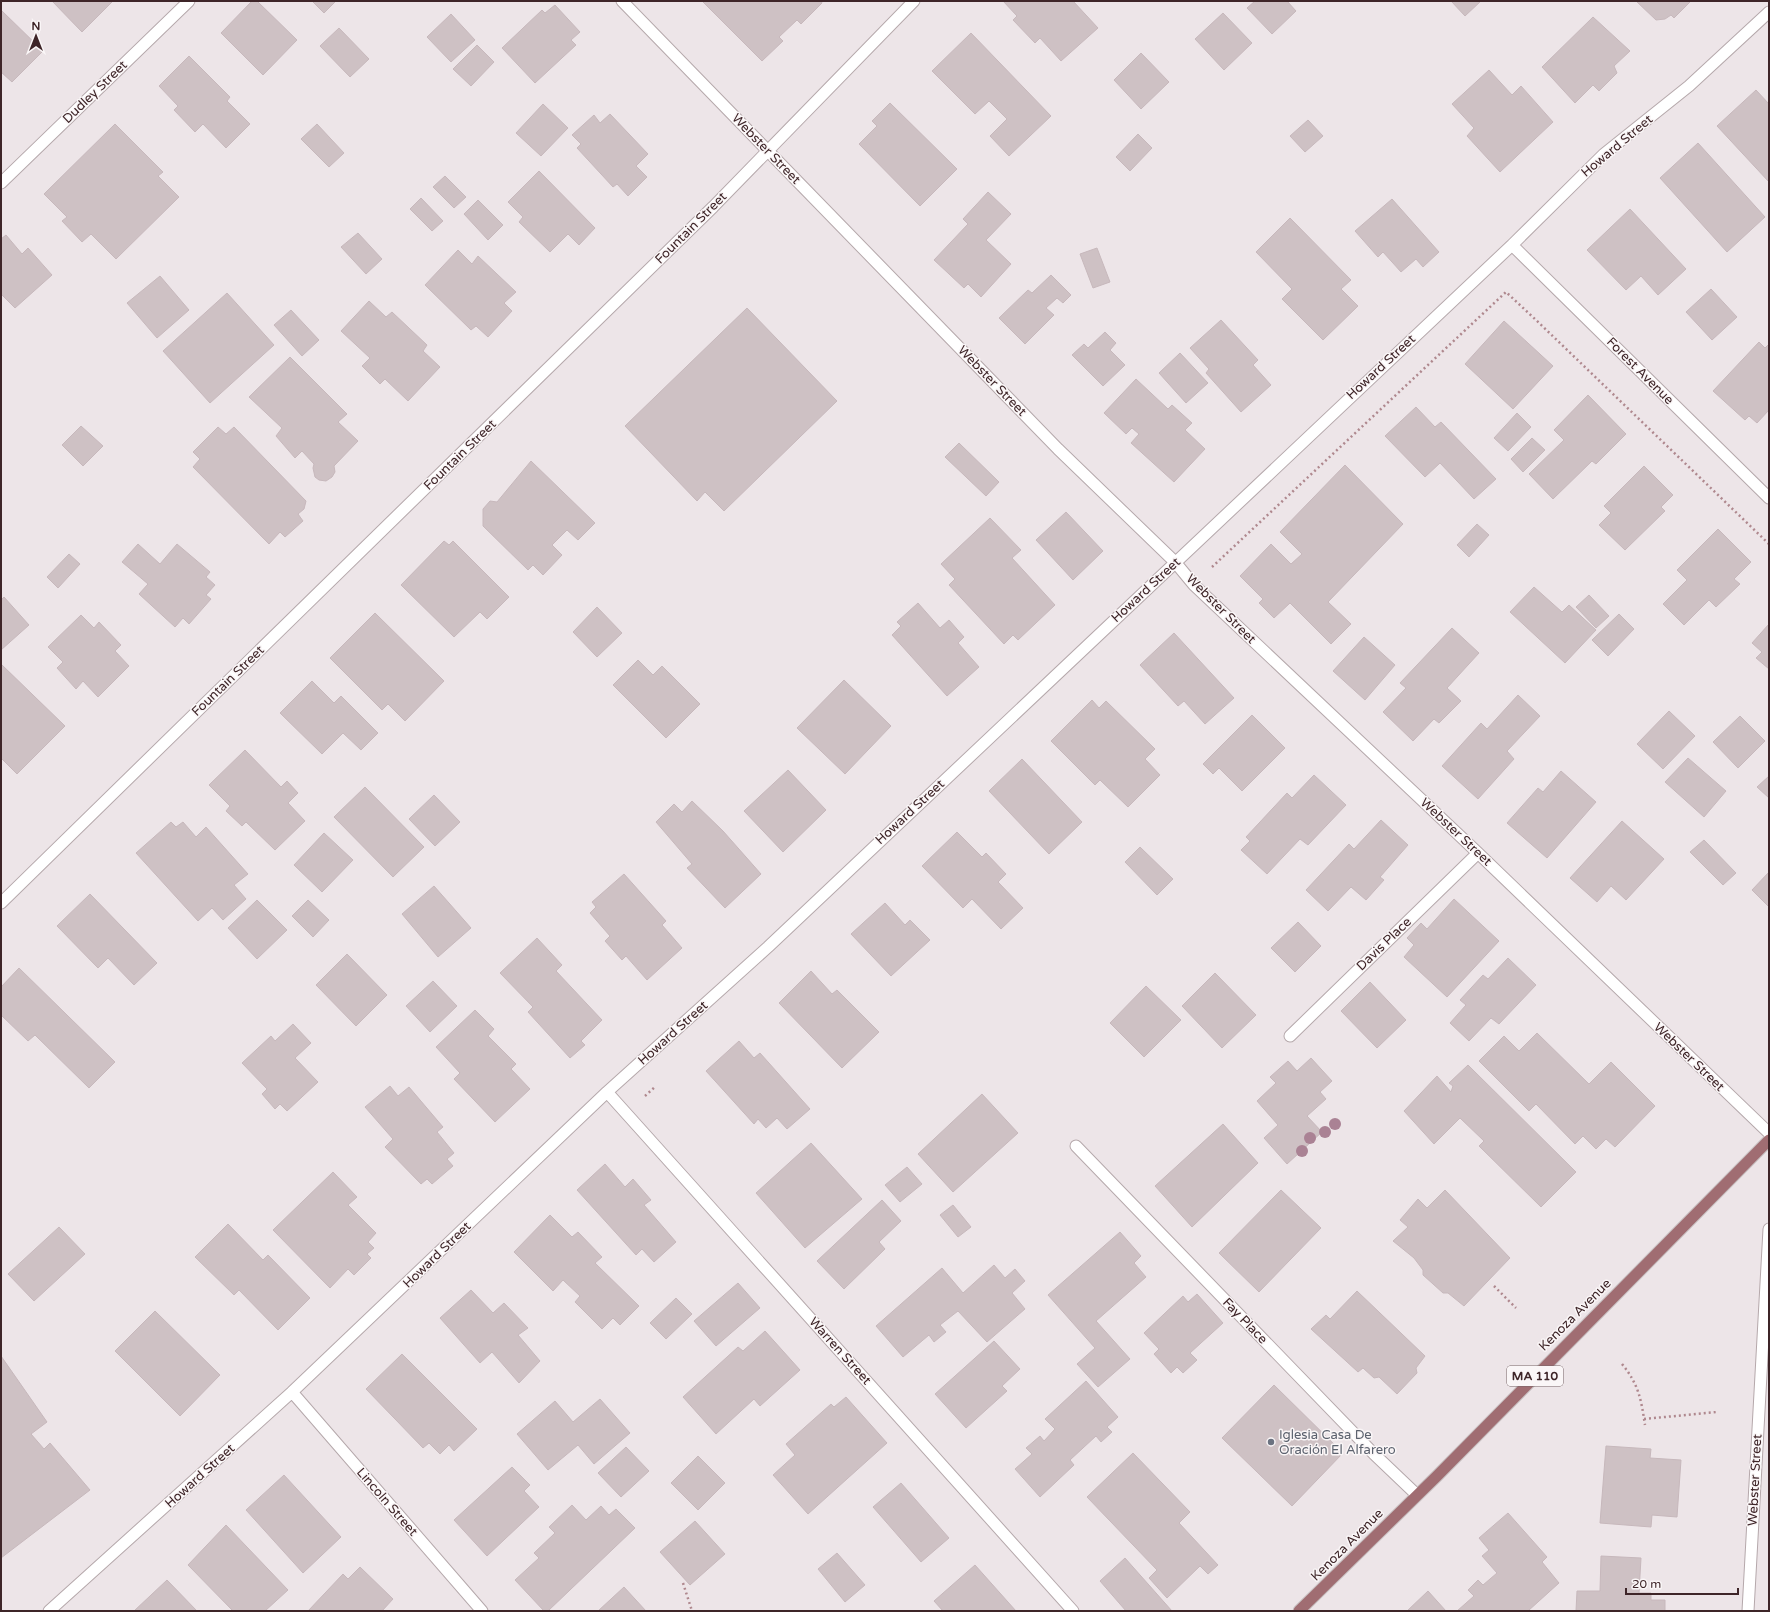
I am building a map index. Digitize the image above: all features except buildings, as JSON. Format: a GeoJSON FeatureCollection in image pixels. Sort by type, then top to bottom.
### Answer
{"type":"FeatureCollection","features":[{"type":"Feature","properties":{"kind":"main road","name":"Kenoza Avenue"},"geometry":{"type":"LineString","coordinates":[[1299,1611],[1417,1495],[1769,1140]]}},
{"type":"Feature","properties":{"kind":"street","name":"Dudley Street"},"geometry":{"type":"LineString","coordinates":[[1,183],[189,1]]}},
{"type":"Feature","properties":{"kind":"street","name":"Webster Street"},"geometry":{"type":"LineString","coordinates":[[622,1],[1058,449],[1175,562],[1194,585],[1478,853],[1769,1133]]}},
{"type":"Feature","properties":{"kind":"street","name":"Fountain Street"},"geometry":{"type":"LineString","coordinates":[[1,903],[708,212],[914,1]]}},
{"type":"Feature","properties":{"kind":"street","name":"Howard Street"},"geometry":{"type":"LineString","coordinates":[[49,1611],[292,1392],[608,1092],[774,941],[1512,245],[1604,154],[1689,86],[1769,12]]}},
{"type":"Feature","properties":{"kind":"street","name":"Forest Avenue"},"geometry":{"type":"LineString","coordinates":[[1512,245],[1769,498]]}},
{"type":"Feature","properties":{"kind":"street","name":"Davis Place"},"geometry":{"type":"LineString","coordinates":[[1290,1036],[1478,853]]}},
{"type":"Feature","properties":{"kind":"street","name":"Warren Street"},"geometry":{"type":"LineString","coordinates":[[608,1092],[1073,1611]]}},
{"type":"Feature","properties":{"kind":"street","name":"Fay Place"},"geometry":{"type":"LineString","coordinates":[[1076,1146],[1363,1443],[1417,1495]]}},
{"type":"Feature","properties":{"kind":"street","name":"Webster Street"},"geometry":{"type":"LineString","coordinates":[[1748,1611],[1769,1229]]}},
{"type":"Feature","properties":{"kind":"street","name":"Lincoln Street"},"geometry":{"type":"LineString","coordinates":[[292,1392],[482,1611]]}},
{"type":"Feature","properties":{"kind":"path"},"geometry":{"type":"LineString","coordinates":[[1212,567],[1506,292],[1769,544]]}},
{"type":"Feature","properties":{"kind":"path"},"geometry":{"type":"LineString","coordinates":[[1494,1286],[1516,1308]]}},
{"type":"Feature","properties":{"kind":"path"},"geometry":{"type":"LineString","coordinates":[[1622,1364],[1632,1376],[1641,1396],[1645,1425]]}},
{"type":"Feature","properties":{"kind":"path"},"geometry":{"type":"LineString","coordinates":[[1644,1419],[1718,1412]]}},
{"type":"Feature","properties":{"kind":"path"},"geometry":{"type":"LineString","coordinates":[[683,1583],[692,1611]]}},
{"type":"Feature","properties":{"kind":"place","name":"Iglesia Casa De Oración El Alfarero"},"geometry":{"type":"Point","coordinates":[1271,1442]}}]}
